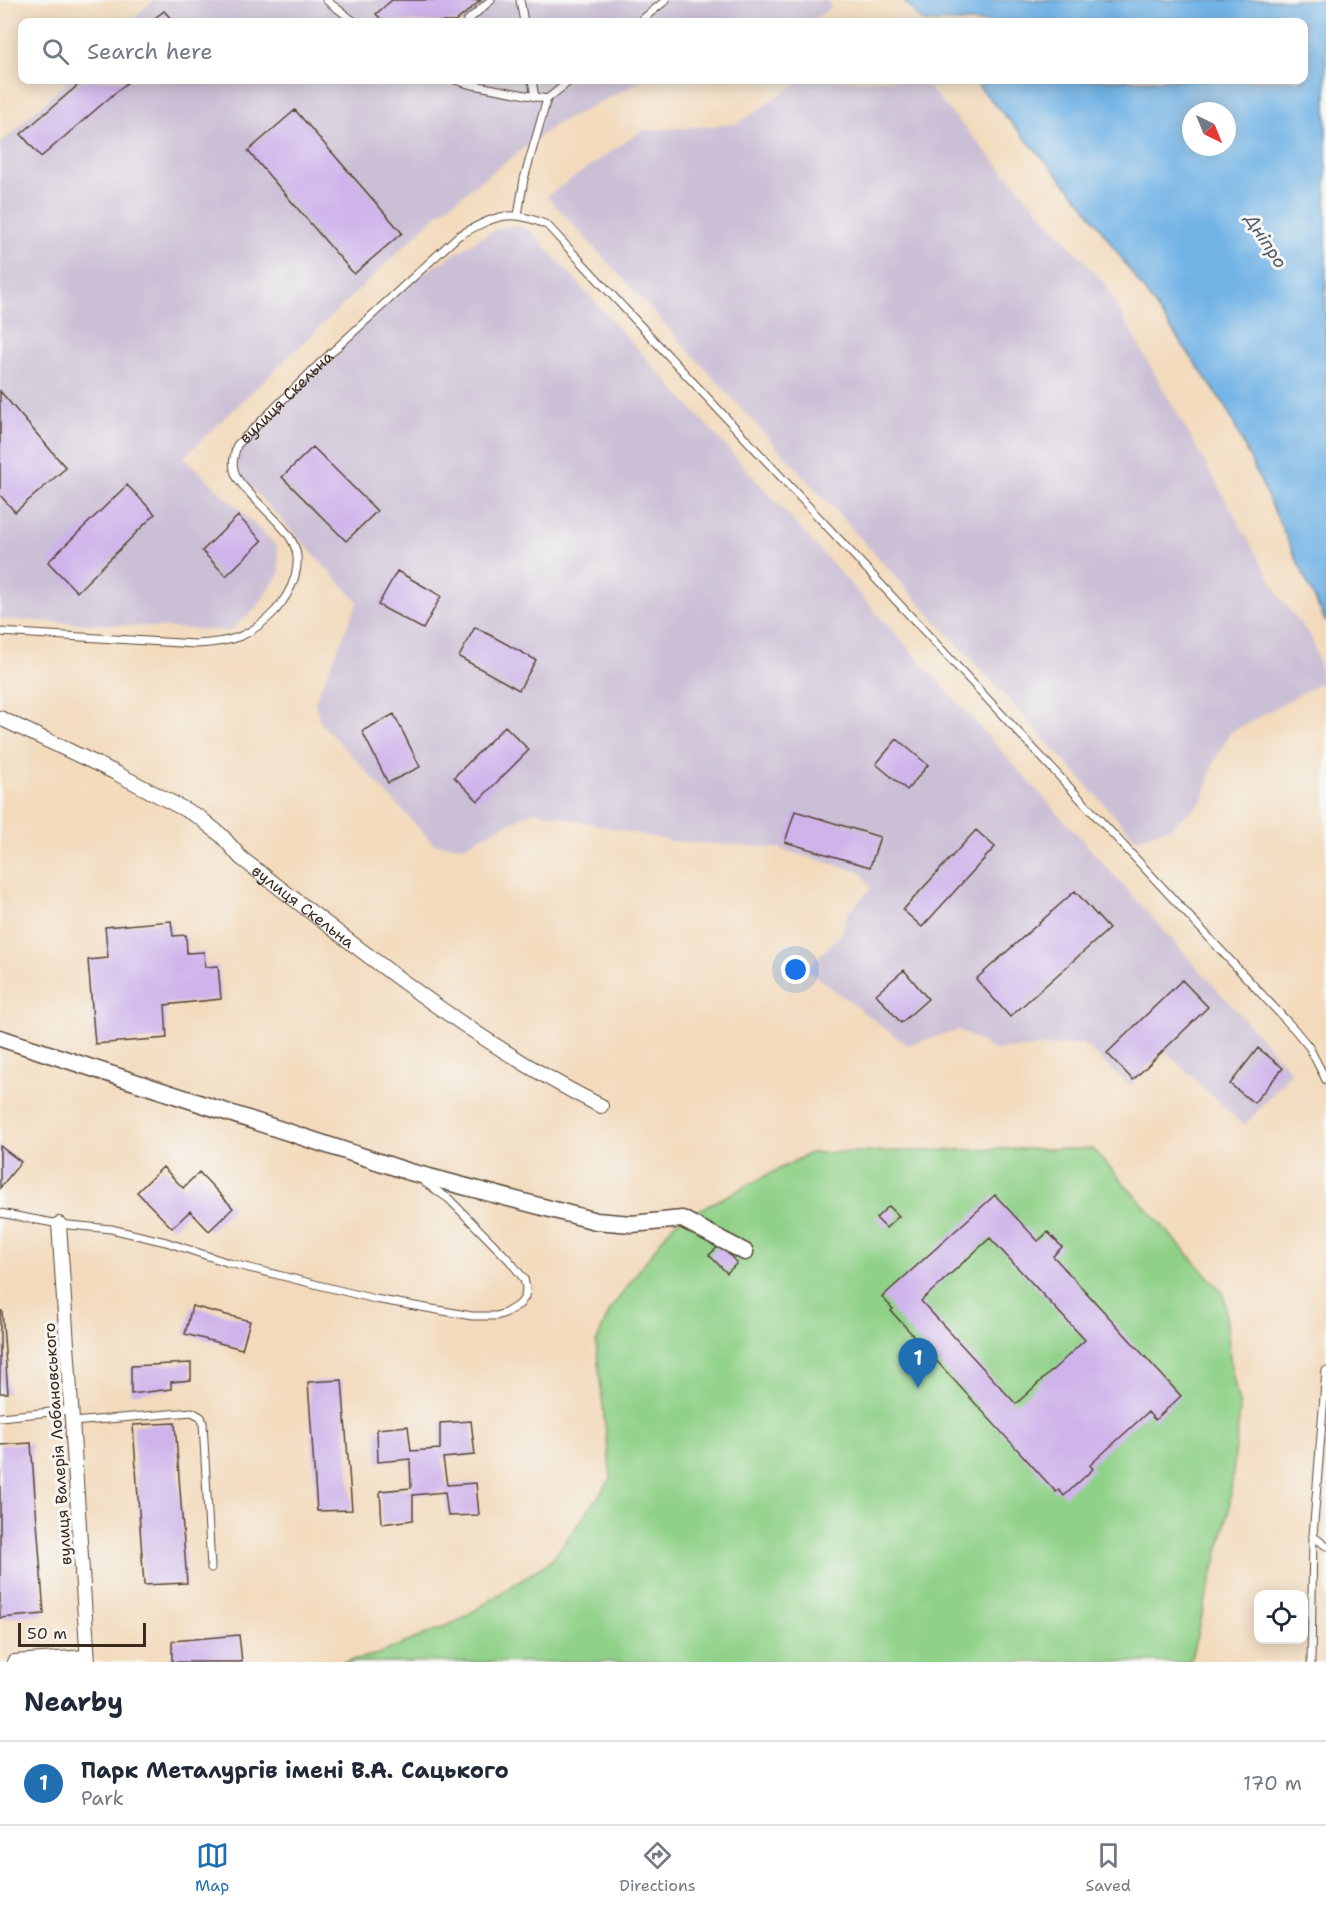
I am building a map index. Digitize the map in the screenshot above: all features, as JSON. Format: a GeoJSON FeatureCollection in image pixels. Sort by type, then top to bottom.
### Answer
{"type":"FeatureCollection","features":[{"type":"Feature","properties":{"kind":"street","name":"вулиця Скельна"},"geometry":{"type":"LineString","coordinates":[[0,718],[114,772],[199,817],[216,831],[241,858],[389,972],[545,1077],[602,1106]]}},
{"type":"Feature","properties":{"kind":"street"},"geometry":{"type":"LineString","coordinates":[[0,1038],[410,1173],[596,1221],[632,1224],[682,1219],[745,1252]]}},
{"type":"Feature","properties":{"kind":"street","name":"вулиця Валерія Лобановського"},"geometry":{"type":"LineString","coordinates":[[59,1224],[87,1659]]}},
{"type":"Feature","properties":{"kind":"street"},"geometry":{"type":"LineString","coordinates":[[14,1662],[87,1659]]}},
{"type":"Feature","properties":{"kind":"lane"},"geometry":{"type":"LineString","coordinates":[[326,0],[350,18]]}},
{"type":"Feature","properties":{"kind":"lane"},"geometry":{"type":"LineString","coordinates":[[471,18],[491,0]]}},
{"type":"Feature","properties":{"kind":"lane"},"geometry":{"type":"LineString","coordinates":[[520,0],[523,18]]}},
{"type":"Feature","properties":{"kind":"lane"},"geometry":{"type":"LineString","coordinates":[[644,18],[666,0]]}},
{"type":"Feature","properties":{"kind":"lane"},"geometry":{"type":"LineString","coordinates":[[468,84],[547,99]]}},
{"type":"Feature","properties":{"kind":"lane"},"geometry":{"type":"LineString","coordinates":[[533,84],[535,97]]}},
{"type":"Feature","properties":{"kind":"lane"},"geometry":{"type":"LineString","coordinates":[[566,84],[547,99],[524,179],[518,215],[527,216],[547,225],[1294,1030],[1309,1047],[1326,1080]]}},
{"type":"Feature","properties":{"kind":"lane","name":"вулиця Скельна"},"geometry":{"type":"LineString","coordinates":[[0,632],[175,643],[224,642],[242,636],[267,619],[287,596],[293,584],[297,564],[296,549],[285,531],[237,477],[233,457],[237,445],[320,363],[458,236],[482,223],[509,215],[518,215]]}},
{"type":"Feature","properties":{"kind":"lane"},"geometry":{"type":"LineString","coordinates":[[0,1213],[59,1224],[111,1229],[166,1242],[229,1263],[375,1299],[472,1316],[496,1316],[520,1304],[525,1297],[524,1279],[509,1260],[449,1200],[410,1173]]}},
{"type":"Feature","properties":{"kind":"lane"},"geometry":{"type":"LineString","coordinates":[[1311,1662],[1313,1536],[1326,1371]]}},
{"type":"Feature","properties":{"kind":"lane"},"geometry":{"type":"LineString","coordinates":[[0,1417],[192,1413],[201,1417],[211,1568]]}},
{"type":"Feature","properties":{"kind":"lane"},"geometry":{"type":"LineString","coordinates":[[1313,1536],[1326,1546]]}},
{"type":"Feature","properties":{"kind":"shaded area"},"geometry":{"type":"Polygon","coordinates":[[[154,0],[826,0],[832,7],[815,18],[134,18],[154,0]]]}},
{"type":"Feature","properties":{"kind":"shaded area"},"geometry":{"type":"Polygon","coordinates":[[[65,84],[636,84],[553,126],[439,213],[184,457],[277,546],[280,573],[256,608],[229,631],[0,619],[0,144],[65,84]]]}},
{"type":"Feature","properties":{"kind":"shaded area"},"geometry":{"type":"Polygon","coordinates":[[[796,84],[926,84],[1103,282],[1283,601],[1311,637],[1324,681],[1230,733],[1213,764],[1203,801],[1170,828],[1136,839],[547,196],[641,131],[737,124],[796,84]]]}},
{"type":"Feature","properties":{"kind":"shaded area"},"geometry":{"type":"Polygon","coordinates":[[[513,225],[531,231],[1292,1072],[1244,1126],[1165,1051],[1130,1086],[1083,1044],[994,1050],[959,1030],[907,1045],[806,969],[842,933],[848,913],[871,888],[861,872],[777,848],[671,841],[534,811],[463,846],[434,844],[320,722],[315,702],[358,602],[238,473],[233,450],[409,282],[494,230],[513,225]]]}},
{"type":"Feature","properties":{"kind":"green space"},"geometry":{"type":"Polygon","coordinates":[[[1093,1149],[1224,1294],[1231,1368],[1240,1408],[1229,1510],[1190,1662],[342,1662],[379,1654],[460,1620],[552,1560],[611,1479],[596,1343],[610,1310],[674,1223],[810,1153],[1093,1149]]]}},
{"type":"Feature","properties":{"kind":"water","name":"Дніпро"},"geometry":{"type":"Polygon","coordinates":[[[903,0],[1326,0],[1326,623],[1226,407],[1082,202],[977,84],[1308,84],[1308,18],[919,18],[903,0]]]}},
{"type":"Feature","properties":{"kind":"building"},"geometry":{"type":"Polygon","coordinates":[[[392,0],[481,0],[460,18],[380,18],[376,14],[392,0]]]}},
{"type":"Feature","properties":{"kind":"building"},"geometry":{"type":"Polygon","coordinates":[[[164,11],[170,18],[155,18],[164,11]]]}},
{"type":"Feature","properties":{"kind":"building"},"geometry":{"type":"Polygon","coordinates":[[[79,84],[125,84],[41,157],[21,134],[79,84]]]}},
{"type":"Feature","properties":{"kind":"building"},"geometry":{"type":"Polygon","coordinates":[[[295,110],[402,233],[354,274],[248,151],[295,110]]]}},
{"type":"Feature","properties":{"kind":"building"},"geometry":{"type":"Polygon","coordinates":[[[0,391],[66,468],[15,512],[0,495],[0,391]]]}},
{"type":"Feature","properties":{"kind":"building"},"geometry":{"type":"Polygon","coordinates":[[[313,447],[377,511],[346,541],[282,477],[313,447]]]}},
{"type":"Feature","properties":{"kind":"building"},"geometry":{"type":"Polygon","coordinates":[[[127,485],[155,514],[77,592],[48,562],[127,485]]]}},
{"type":"Feature","properties":{"kind":"building"},"geometry":{"type":"Polygon","coordinates":[[[238,516],[262,541],[226,576],[202,551],[238,516]]]}},
{"type":"Feature","properties":{"kind":"building"},"geometry":{"type":"Polygon","coordinates":[[[397,571],[441,596],[423,629],[378,605],[397,571]]]}},
{"type":"Feature","properties":{"kind":"building"},"geometry":{"type":"Polygon","coordinates":[[[475,627],[536,660],[519,690],[459,657],[475,627]]]}},
{"type":"Feature","properties":{"kind":"building"},"geometry":{"type":"Polygon","coordinates":[[[394,714],[420,767],[388,783],[362,731],[394,714]]]}},
{"type":"Feature","properties":{"kind":"building"},"geometry":{"type":"Polygon","coordinates":[[[505,726],[529,750],[478,801],[454,777],[505,726]]]}},
{"type":"Feature","properties":{"kind":"building"},"geometry":{"type":"Polygon","coordinates":[[[897,739],[928,765],[907,790],[876,764],[897,739]]]}},
{"type":"Feature","properties":{"kind":"building"},"geometry":{"type":"Polygon","coordinates":[[[795,811],[880,837],[870,867],[785,842],[795,811]]]}},
{"type":"Feature","properties":{"kind":"building"},"geometry":{"type":"Polygon","coordinates":[[[976,830],[995,847],[922,927],[903,910],[976,830]]]}},
{"type":"Feature","properties":{"kind":"building"},"geometry":{"type":"Polygon","coordinates":[[[1075,891],[1109,929],[1010,1017],[976,979],[1075,891]]]}},
{"type":"Feature","properties":{"kind":"building"},"geometry":{"type":"Polygon","coordinates":[[[171,921],[173,936],[186,935],[187,953],[204,952],[205,967],[218,966],[221,999],[165,1005],[167,1038],[95,1044],[88,960],[108,958],[105,927],[171,921]]]}},
{"type":"Feature","properties":{"kind":"building"},"geometry":{"type":"Polygon","coordinates":[[[904,970],[928,999],[901,1023],[876,994],[904,970]]]}},
{"type":"Feature","properties":{"kind":"building"},"geometry":{"type":"Polygon","coordinates":[[[1182,980],[1208,1007],[1133,1080],[1107,1053],[1182,980]]]}},
{"type":"Feature","properties":{"kind":"building"},"geometry":{"type":"Polygon","coordinates":[[[1258,1048],[1283,1068],[1254,1103],[1230,1084],[1258,1048]]]}},
{"type":"Feature","properties":{"kind":"building"},"geometry":{"type":"Polygon","coordinates":[[[0,1146],[21,1162],[0,1188],[0,1146]]]}},
{"type":"Feature","properties":{"kind":"building"},"geometry":{"type":"Polygon","coordinates":[[[163,1167],[183,1188],[199,1172],[233,1208],[209,1231],[190,1211],[172,1228],[137,1192],[163,1167]]]}},
{"type":"Feature","properties":{"kind":"building"},"geometry":{"type":"Polygon","coordinates":[[[995,1195],[1038,1241],[1048,1232],[1062,1247],[1053,1256],[1181,1396],[1155,1420],[1148,1412],[1090,1465],[1093,1469],[1064,1496],[1059,1490],[1056,1492],[891,1311],[893,1309],[882,1297],[995,1195]],[[990,1238],[921,1301],[1016,1404],[1085,1340],[990,1238]]]}},
{"type":"Feature","properties":{"kind":"building"},"geometry":{"type":"Polygon","coordinates":[[[889,1206],[899,1216],[886,1228],[876,1218],[889,1206]]]}},
{"type":"Feature","properties":{"kind":"building"},"geometry":{"type":"Polygon","coordinates":[[[720,1245],[737,1263],[727,1273],[709,1255],[720,1245]]]}},
{"type":"Feature","properties":{"kind":"building"},"geometry":{"type":"Polygon","coordinates":[[[192,1306],[250,1321],[242,1349],[185,1334],[192,1306]]]}},
{"type":"Feature","properties":{"kind":"building"},"geometry":{"type":"Polygon","coordinates":[[[0,1311],[2,1311],[8,1393],[0,1393],[0,1311]]]}},
{"type":"Feature","properties":{"kind":"building"},"geometry":{"type":"Polygon","coordinates":[[[191,1363],[191,1380],[171,1382],[171,1389],[131,1394],[131,1366],[191,1363]]]}},
{"type":"Feature","properties":{"kind":"building"},"geometry":{"type":"Polygon","coordinates":[[[342,1380],[352,1510],[317,1511],[308,1382],[342,1380]]]}},
{"type":"Feature","properties":{"kind":"building"},"geometry":{"type":"Polygon","coordinates":[[[471,1421],[475,1455],[443,1458],[447,1485],[476,1483],[479,1515],[448,1516],[445,1492],[413,1495],[413,1520],[382,1524],[380,1491],[411,1488],[410,1459],[378,1462],[377,1429],[408,1426],[411,1451],[440,1449],[440,1423],[471,1421]]]}},
{"type":"Feature","properties":{"kind":"building"},"geometry":{"type":"Polygon","coordinates":[[[175,1423],[187,1583],[144,1585],[133,1425],[175,1423]]]}},
{"type":"Feature","properties":{"kind":"building"},"geometry":{"type":"Polygon","coordinates":[[[31,1443],[44,1614],[0,1618],[0,1445],[31,1443]]]}},
{"type":"Feature","properties":{"kind":"building"},"geometry":{"type":"Polygon","coordinates":[[[239,1635],[242,1662],[172,1662],[172,1641],[239,1635]]]}},
{"type":"Feature","properties":{"kind":"place","name":"Парк Металургів імені В.А. Сацького"},"geometry":{"type":"Point","coordinates":[918,1388]}}]}
